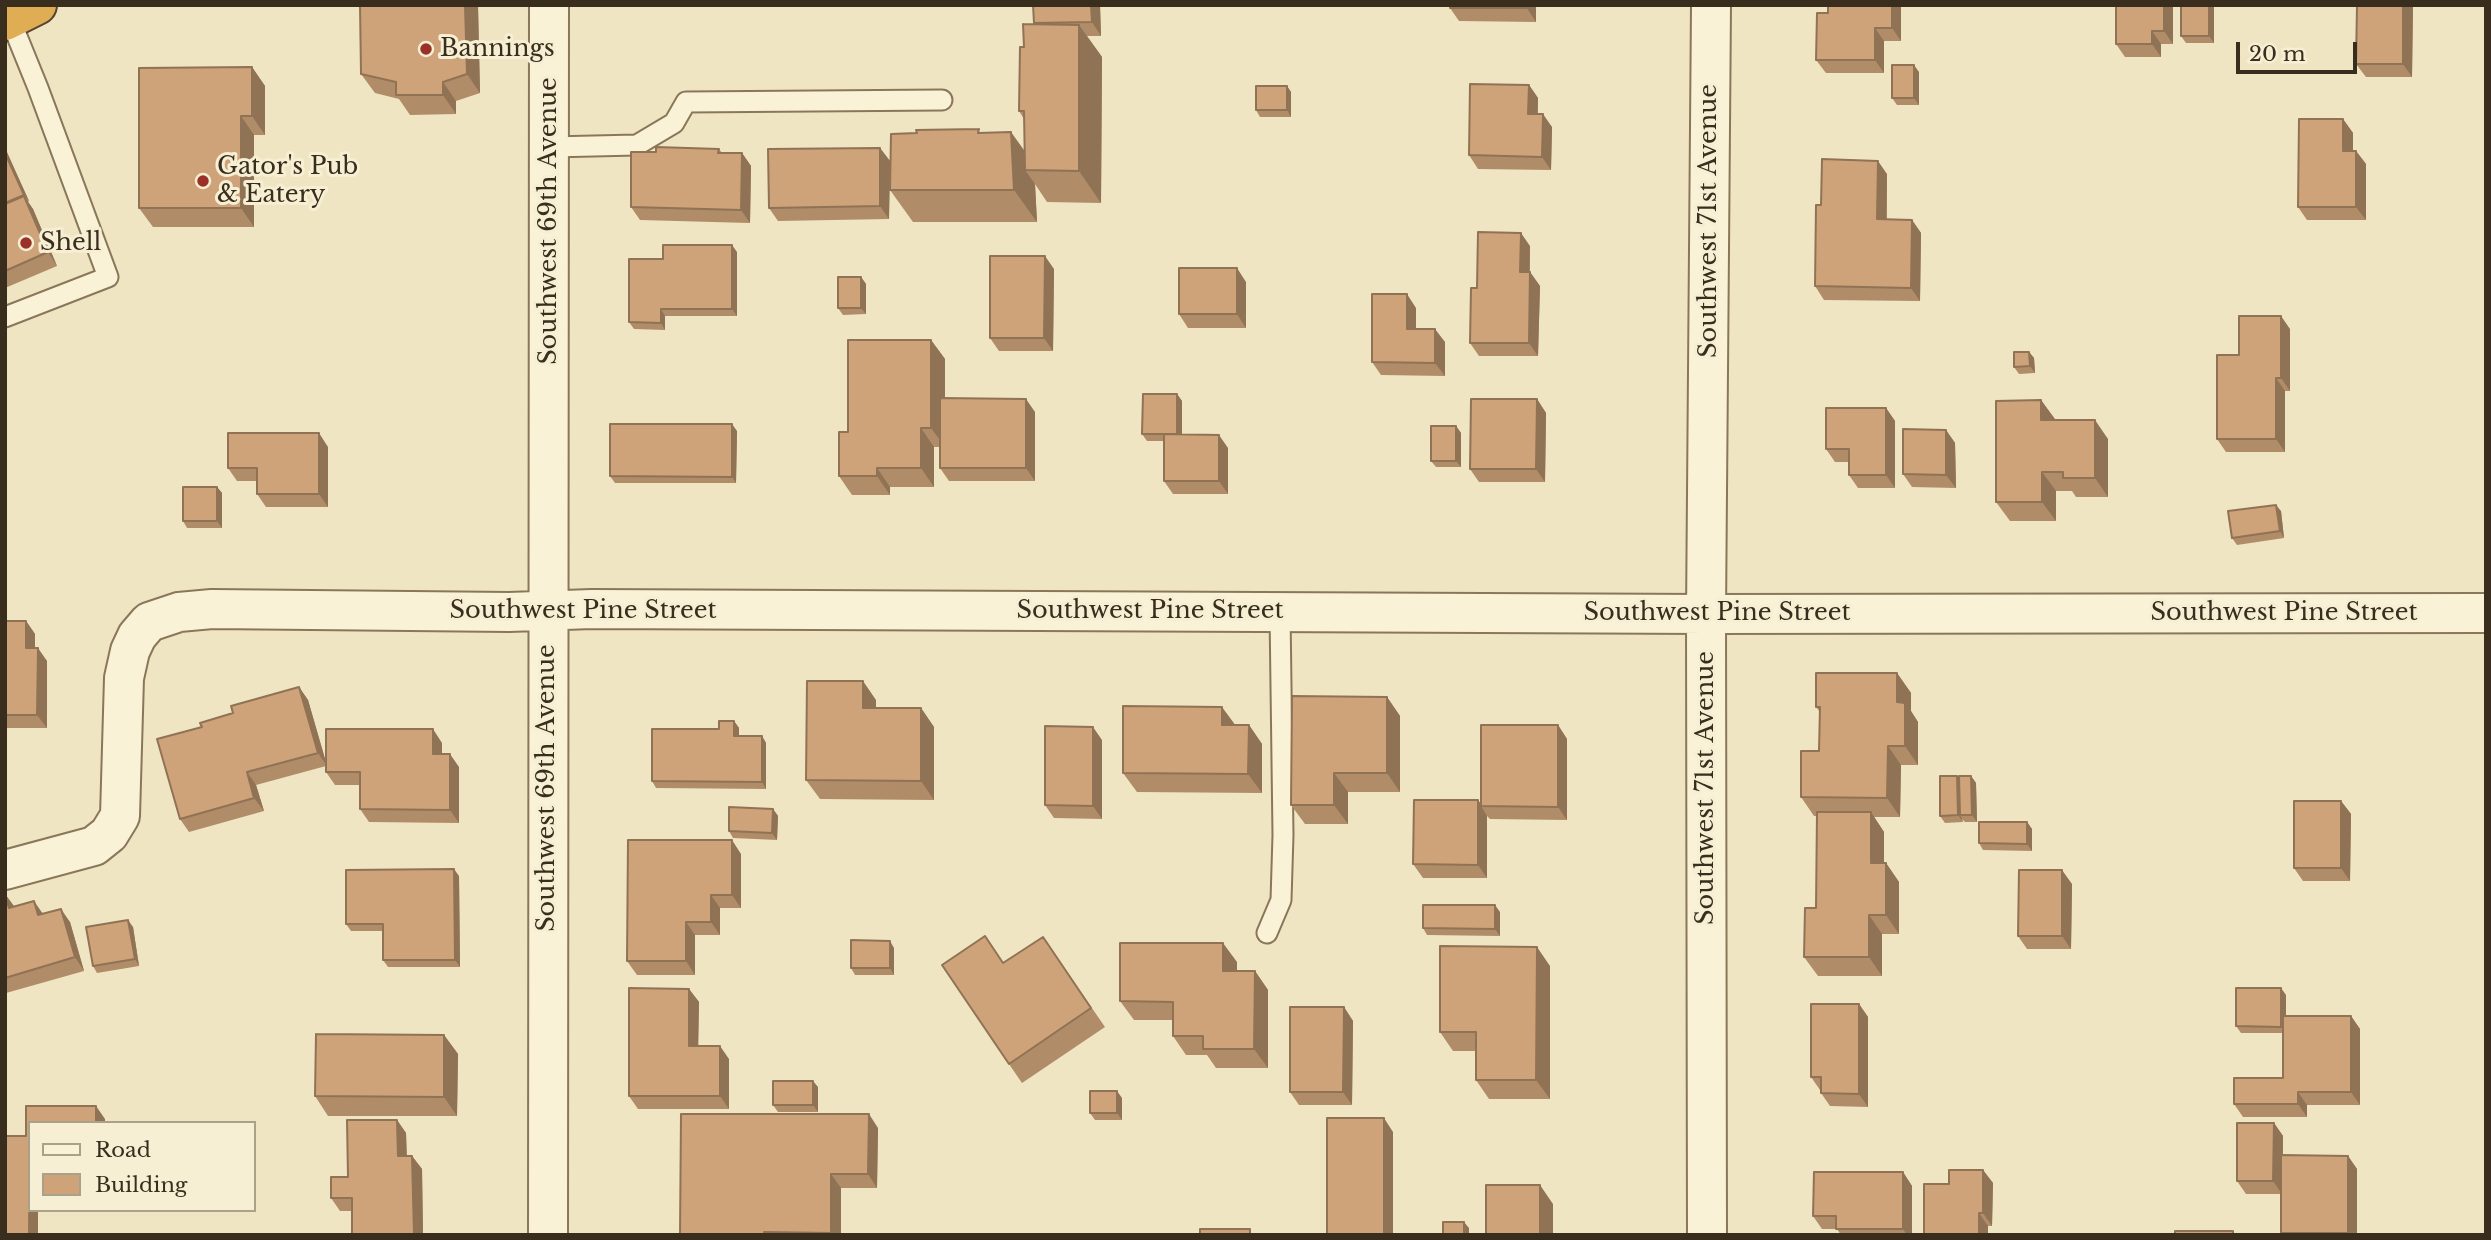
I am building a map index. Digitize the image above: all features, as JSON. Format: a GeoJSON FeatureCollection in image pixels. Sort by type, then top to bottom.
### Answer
{"type":"FeatureCollection","features":[{"type":"Feature","properties":{"kind":"street","name":"Southwest 69th Avenue"},"geometry":{"type":"LineString","coordinates":[[548,1235],[549,5]]}},
{"type":"Feature","properties":{"kind":"street","name":"Southwest 71st Avenue"},"geometry":{"type":"LineString","coordinates":[[1707,1235],[1706,614],[1711,5]]}},
{"type":"Feature","properties":{"kind":"street","name":"Southwest Pine Street"},"geometry":{"type":"LineString","coordinates":[[5,870],[94,846],[109,834],[120,816],[124,678],[130,651],[137,636],[149,622],[179,612],[212,609],[606,609],[1706,614],[2486,613]]}},
{"type":"Feature","properties":{"kind":"lane"},"geometry":{"type":"LineString","coordinates":[[5,317],[108,277],[38,88],[17,15]]}},
{"type":"Feature","properties":{"kind":"lane"},"geometry":{"type":"LineString","coordinates":[[550,147],[636,145],[674,122],[686,103],[942,100]]}},
{"type":"Feature","properties":{"kind":"lane"},"geometry":{"type":"LineString","coordinates":[[1267,933],[1281,900],[1282,887],[1280,612]]}},
{"type":"Feature","properties":{"kind":"building","name":"Bannings"},"geometry":{"type":"Polygon","coordinates":[[[360,5],[465,5],[467,74],[443,82],[443,95],[396,95],[396,82],[361,74],[360,5]]]}},
{"type":"Feature","properties":{"kind":"building"},"geometry":{"type":"Polygon","coordinates":[[[1033,5],[1091,5],[1092,22],[1034,23],[1033,5]]]}},
{"type":"Feature","properties":{"kind":"building"},"geometry":{"type":"Polygon","coordinates":[[[1450,5],[1527,5],[1527,8],[1450,8],[1450,5]]]}},
{"type":"Feature","properties":{"kind":"building"},"geometry":{"type":"Polygon","coordinates":[[[1828,5],[1892,5],[1892,28],[1875,28],[1875,60],[1816,60],[1817,13],[1828,13],[1828,5]]]}},
{"type":"Feature","properties":{"kind":"building"},"geometry":{"type":"Polygon","coordinates":[[[2116,5],[2164,5],[2164,31],[2152,31],[2152,44],[2116,44],[2116,5]]]}},
{"type":"Feature","properties":{"kind":"building"},"geometry":{"type":"Polygon","coordinates":[[[2181,5],[2209,5],[2209,36],[2181,36],[2181,5]]]}},
{"type":"Feature","properties":{"kind":"building"},"geometry":{"type":"Polygon","coordinates":[[[2357,5],[2403,5],[2403,64],[2356,64],[2357,5]]]}},
{"type":"Feature","properties":{"kind":"building"},"geometry":{"type":"Polygon","coordinates":[[[1023,24],[1079,25],[1079,171],[1025,170],[1024,111],[1019,111],[1023,24]]]}},
{"type":"Feature","properties":{"kind":"building"},"geometry":{"type":"Polygon","coordinates":[[[1892,65],[1914,65],[1914,98],[1892,98],[1892,65]]]}},
{"type":"Feature","properties":{"kind":"building","name":"Gator's Pub & Eatery"},"geometry":{"type":"Polygon","coordinates":[[[252,67],[252,116],[241,116],[241,208],[139,208],[139,68],[252,67]]]}},
{"type":"Feature","properties":{"kind":"building"},"geometry":{"type":"Polygon","coordinates":[[[1470,84],[1529,85],[1528,114],[1543,114],[1542,157],[1469,155],[1470,84]]]}},
{"type":"Feature","properties":{"kind":"building"},"geometry":{"type":"Polygon","coordinates":[[[1256,86],[1287,86],[1287,110],[1256,110],[1256,86]]]}},
{"type":"Feature","properties":{"kind":"building"},"geometry":{"type":"Polygon","coordinates":[[[2299,119],[2343,119],[2343,151],[2356,151],[2356,207],[2298,207],[2299,119]]]}},
{"type":"Feature","properties":{"kind":"building"},"geometry":{"type":"Polygon","coordinates":[[[979,129],[978,133],[1011,132],[1014,190],[890,190],[891,134],[917,133],[916,130],[979,129]]]}},
{"type":"Feature","properties":{"kind":"building"},"geometry":{"type":"Polygon","coordinates":[[[656,147],[719,149],[718,153],[742,153],[741,210],[631,207],[631,152],[656,152],[656,147]]]}},
{"type":"Feature","properties":{"kind":"building"},"geometry":{"type":"Polygon","coordinates":[[[880,148],[880,206],[769,208],[768,149],[880,148]]]}},
{"type":"Feature","properties":{"kind":"building","name":"Shell"},"geometry":{"type":"Polygon","coordinates":[[[5,153],[24,195],[5,203],[5,153]]]}},
{"type":"Feature","properties":{"kind":"building"},"geometry":{"type":"Polygon","coordinates":[[[1822,159],[1878,161],[1877,219],[1912,220],[1911,288],[1815,286],[1816,205],[1821,205],[1822,159]]]}},
{"type":"Feature","properties":{"kind":"building","name":"Shell"},"geometry":{"type":"Polygon","coordinates":[[[24,196],[48,252],[5,271],[5,204],[24,196]]]}},
{"type":"Feature","properties":{"kind":"building"},"geometry":{"type":"Polygon","coordinates":[[[1478,232],[1521,233],[1520,272],[1530,272],[1529,343],[1470,343],[1471,288],[1477,288],[1478,232]]]}},
{"type":"Feature","properties":{"kind":"building"},"geometry":{"type":"Polygon","coordinates":[[[663,245],[732,245],[732,309],[661,309],[661,323],[629,322],[629,259],[663,259],[663,245]]]}},
{"type":"Feature","properties":{"kind":"building"},"geometry":{"type":"Polygon","coordinates":[[[990,256],[1045,256],[1044,338],[990,338],[990,256]]]}},
{"type":"Feature","properties":{"kind":"building"},"geometry":{"type":"Polygon","coordinates":[[[1179,268],[1237,268],[1237,314],[1179,314],[1179,268]]]}},
{"type":"Feature","properties":{"kind":"building"},"geometry":{"type":"Polygon","coordinates":[[[838,277],[861,277],[861,308],[838,308],[838,277]]]}},
{"type":"Feature","properties":{"kind":"building"},"geometry":{"type":"Polygon","coordinates":[[[1372,294],[1407,294],[1407,329],[1435,329],[1435,363],[1372,362],[1372,294]]]}},
{"type":"Feature","properties":{"kind":"building"},"geometry":{"type":"Polygon","coordinates":[[[2239,316],[2281,316],[2281,378],[2276,378],[2276,439],[2217,439],[2217,355],[2239,355],[2239,316]]]}},
{"type":"Feature","properties":{"kind":"building"},"geometry":{"type":"Polygon","coordinates":[[[848,340],[931,340],[931,428],[921,428],[921,468],[877,468],[877,476],[839,476],[839,432],[848,432],[848,340]]]}},
{"type":"Feature","properties":{"kind":"building"},"geometry":{"type":"Polygon","coordinates":[[[2014,352],[2029,352],[2030,366],[2014,367],[2014,352]]]}},
{"type":"Feature","properties":{"kind":"building"},"geometry":{"type":"Polygon","coordinates":[[[1143,394],[1177,394],[1177,434],[1142,434],[1143,394]]]}},
{"type":"Feature","properties":{"kind":"building"},"geometry":{"type":"Polygon","coordinates":[[[940,398],[1026,399],[1026,468],[940,468],[940,398]]]}},
{"type":"Feature","properties":{"kind":"building"},"geometry":{"type":"Polygon","coordinates":[[[1471,399],[1537,399],[1536,469],[1470,469],[1471,399]]]}},
{"type":"Feature","properties":{"kind":"building"},"geometry":{"type":"Polygon","coordinates":[[[2041,400],[2041,420],[2095,420],[2095,478],[2063,478],[2063,472],[2042,472],[2042,502],[1996,502],[1996,401],[2041,400]]]}},
{"type":"Feature","properties":{"kind":"building"},"geometry":{"type":"Polygon","coordinates":[[[1826,408],[1886,408],[1886,475],[1849,475],[1849,449],[1826,449],[1826,408]]]}},
{"type":"Feature","properties":{"kind":"building"},"geometry":{"type":"Polygon","coordinates":[[[610,424],[732,424],[732,477],[610,476],[610,424]]]}},
{"type":"Feature","properties":{"kind":"building"},"geometry":{"type":"Polygon","coordinates":[[[1431,426],[1456,426],[1456,461],[1431,461],[1431,426]]]}},
{"type":"Feature","properties":{"kind":"building"},"geometry":{"type":"Polygon","coordinates":[[[1903,429],[1946,430],[1946,475],[1903,474],[1903,429]]]}},
{"type":"Feature","properties":{"kind":"building"},"geometry":{"type":"Polygon","coordinates":[[[228,433],[319,433],[319,494],[257,494],[257,468],[228,468],[228,433]]]}},
{"type":"Feature","properties":{"kind":"building"},"geometry":{"type":"Polygon","coordinates":[[[1164,434],[1219,435],[1219,481],[1164,481],[1164,434]]]}},
{"type":"Feature","properties":{"kind":"building"},"geometry":{"type":"Polygon","coordinates":[[[183,487],[217,487],[217,521],[183,521],[183,487]]]}},
{"type":"Feature","properties":{"kind":"building"},"geometry":{"type":"Polygon","coordinates":[[[2276,505],[2280,531],[2232,538],[2228,511],[2276,505]]]}},
{"type":"Feature","properties":{"kind":"building"},"geometry":{"type":"Polygon","coordinates":[[[5,621],[26,621],[26,648],[38,648],[37,715],[5,715],[5,621]]]}},
{"type":"Feature","properties":{"kind":"building"},"geometry":{"type":"Polygon","coordinates":[[[1816,673],[1897,673],[1897,702],[1905,703],[1905,746],[1888,746],[1887,798],[1801,797],[1801,751],[1819,751],[1820,707],[1816,707],[1816,673]]]}},
{"type":"Feature","properties":{"kind":"building"},"geometry":{"type":"Polygon","coordinates":[[[807,681],[863,681],[863,708],[921,708],[921,781],[806,780],[807,681]]]}},
{"type":"Feature","properties":{"kind":"building"},"geometry":{"type":"Polygon","coordinates":[[[299,687],[318,753],[247,772],[254,798],[180,819],[157,739],[202,727],[200,723],[233,713],[231,706],[299,687]]]}},
{"type":"Feature","properties":{"kind":"building"},"geometry":{"type":"Polygon","coordinates":[[[1292,696],[1387,697],[1387,773],[1334,773],[1334,805],[1291,805],[1292,696]]]}},
{"type":"Feature","properties":{"kind":"building"},"geometry":{"type":"Polygon","coordinates":[[[1123,706],[1222,707],[1222,725],[1249,725],[1248,774],[1123,773],[1123,706]]]}},
{"type":"Feature","properties":{"kind":"building"},"geometry":{"type":"Polygon","coordinates":[[[719,721],[734,721],[734,736],[762,736],[762,782],[652,781],[652,729],[719,729],[719,721]]]}},
{"type":"Feature","properties":{"kind":"building"},"geometry":{"type":"Polygon","coordinates":[[[1481,725],[1558,725],[1558,807],[1481,806],[1481,725]]]}},
{"type":"Feature","properties":{"kind":"building"},"geometry":{"type":"Polygon","coordinates":[[[1045,726],[1093,727],[1093,806],[1045,805],[1045,726]]]}},
{"type":"Feature","properties":{"kind":"building"},"geometry":{"type":"Polygon","coordinates":[[[326,729],[433,729],[433,754],[450,754],[450,810],[360,809],[360,772],[326,772],[326,729]]]}},
{"type":"Feature","properties":{"kind":"building"},"geometry":{"type":"Polygon","coordinates":[[[1940,776],[1957,776],[1958,815],[1940,816],[1940,776]]]}},
{"type":"Feature","properties":{"kind":"building"},"geometry":{"type":"Polygon","coordinates":[[[1959,776],[1971,776],[1972,815],[1960,815],[1959,776]]]}},
{"type":"Feature","properties":{"kind":"building"},"geometry":{"type":"Polygon","coordinates":[[[1414,800],[1478,800],[1478,865],[1413,864],[1414,800]]]}},
{"type":"Feature","properties":{"kind":"building"},"geometry":{"type":"Polygon","coordinates":[[[2294,801],[2341,801],[2341,868],[2294,868],[2294,801]]]}},
{"type":"Feature","properties":{"kind":"building"},"geometry":{"type":"Polygon","coordinates":[[[729,807],[773,809],[772,833],[729,831],[729,807]]]}},
{"type":"Feature","properties":{"kind":"building"},"geometry":{"type":"Polygon","coordinates":[[[1817,812],[1871,812],[1871,863],[1886,863],[1886,915],[1869,915],[1869,957],[1804,957],[1805,908],[1816,908],[1817,812]]]}},
{"type":"Feature","properties":{"kind":"building"},"geometry":{"type":"Polygon","coordinates":[[[1979,822],[2027,822],[2027,844],[1979,843],[1979,822]]]}},
{"type":"Feature","properties":{"kind":"building"},"geometry":{"type":"Polygon","coordinates":[[[628,840],[732,840],[732,895],[711,895],[711,922],[686,922],[686,961],[627,961],[628,840]]]}},
{"type":"Feature","properties":{"kind":"building"},"geometry":{"type":"Polygon","coordinates":[[[454,869],[455,960],[383,960],[383,924],[346,924],[346,870],[454,869]]]}},
{"type":"Feature","properties":{"kind":"building"},"geometry":{"type":"Polygon","coordinates":[[[2019,870],[2062,870],[2062,936],[2018,936],[2019,870]]]}},
{"type":"Feature","properties":{"kind":"building"},"geometry":{"type":"Polygon","coordinates":[[[5,896],[9,908],[34,901],[38,915],[61,909],[75,957],[5,978],[5,896]]]}},
{"type":"Feature","properties":{"kind":"building"},"geometry":{"type":"Polygon","coordinates":[[[1423,905],[1495,905],[1495,929],[1423,928],[1423,905]]]}},
{"type":"Feature","properties":{"kind":"building"},"geometry":{"type":"Polygon","coordinates":[[[128,920],[135,959],[93,966],[86,927],[128,920]]]}},
{"type":"Feature","properties":{"kind":"building"},"geometry":{"type":"Polygon","coordinates":[[[985,936],[1003,963],[1043,937],[1091,1008],[1009,1064],[942,965],[985,936]]]}},
{"type":"Feature","properties":{"kind":"building"},"geometry":{"type":"Polygon","coordinates":[[[851,940],[890,941],[890,968],[851,968],[851,940]]]}},
{"type":"Feature","properties":{"kind":"building"},"geometry":{"type":"Polygon","coordinates":[[[1120,943],[1223,943],[1223,971],[1255,971],[1254,1049],[1203,1049],[1203,1036],[1173,1036],[1173,1002],[1120,1001],[1120,943]]]}},
{"type":"Feature","properties":{"kind":"building"},"geometry":{"type":"Polygon","coordinates":[[[1440,946],[1537,947],[1536,1080],[1476,1080],[1476,1032],[1440,1032],[1440,946]]]}},
{"type":"Feature","properties":{"kind":"building"},"geometry":{"type":"Polygon","coordinates":[[[629,988],[689,989],[689,1046],[720,1046],[720,1096],[629,1096],[629,988]]]}},
{"type":"Feature","properties":{"kind":"building"},"geometry":{"type":"Polygon","coordinates":[[[2236,988],[2281,988],[2281,1027],[2236,1026],[2236,988]]]}},
{"type":"Feature","properties":{"kind":"building"},"geometry":{"type":"Polygon","coordinates":[[[1811,1004],[1859,1004],[1859,1094],[1821,1093],[1821,1077],[1811,1077],[1811,1004]]]}},
{"type":"Feature","properties":{"kind":"building"},"geometry":{"type":"Polygon","coordinates":[[[1290,1007],[1344,1007],[1343,1092],[1290,1092],[1290,1007]]]}},
{"type":"Feature","properties":{"kind":"building"},"geometry":{"type":"Polygon","coordinates":[[[2283,1016],[2351,1016],[2351,1092],[2298,1092],[2298,1104],[2234,1104],[2234,1078],[2283,1078],[2283,1016]]]}},
{"type":"Feature","properties":{"kind":"building"},"geometry":{"type":"Polygon","coordinates":[[[316,1034],[444,1035],[444,1097],[315,1096],[316,1034]]]}},
{"type":"Feature","properties":{"kind":"building"},"geometry":{"type":"Polygon","coordinates":[[[773,1081],[813,1081],[813,1105],[773,1105],[773,1081]]]}},
{"type":"Feature","properties":{"kind":"building"},"geometry":{"type":"Polygon","coordinates":[[[1090,1091],[1117,1091],[1117,1113],[1090,1113],[1090,1091]]]}},
{"type":"Feature","properties":{"kind":"building"},"geometry":{"type":"Polygon","coordinates":[[[26,1106],[96,1106],[96,1121],[28,1121],[29,1235],[5,1235],[5,1136],[26,1136],[26,1106]]]}},
{"type":"Feature","properties":{"kind":"building"},"geometry":{"type":"Polygon","coordinates":[[[681,1114],[869,1114],[868,1174],[831,1174],[831,1233],[680,1235],[681,1114]]]}},
{"type":"Feature","properties":{"kind":"building"},"geometry":{"type":"Polygon","coordinates":[[[1327,1118],[1384,1118],[1384,1235],[1327,1235],[1327,1118]]]}},
{"type":"Feature","properties":{"kind":"building"},"geometry":{"type":"Polygon","coordinates":[[[347,1120],[397,1120],[398,1156],[412,1156],[414,1235],[352,1235],[352,1198],[331,1198],[331,1177],[348,1177],[347,1120]]]}},
{"type":"Feature","properties":{"kind":"building"},"geometry":{"type":"Polygon","coordinates":[[[2237,1123],[2274,1123],[2273,1181],[2237,1181],[2237,1123]]]}},
{"type":"Feature","properties":{"kind":"building"},"geometry":{"type":"Polygon","coordinates":[[[2281,1155],[2348,1156],[2348,1233],[2281,1233],[2281,1155]]]}},
{"type":"Feature","properties":{"kind":"building"},"geometry":{"type":"Polygon","coordinates":[[[1949,1170],[1983,1170],[1983,1213],[1979,1213],[1979,1235],[1924,1235],[1924,1184],[1949,1184],[1949,1170]]]}},
{"type":"Feature","properties":{"kind":"building"},"geometry":{"type":"Polygon","coordinates":[[[1814,1172],[1903,1172],[1903,1229],[1836,1229],[1836,1216],[1813,1216],[1814,1172]]]}},
{"type":"Feature","properties":{"kind":"building"},"geometry":{"type":"Polygon","coordinates":[[[1486,1185],[1540,1185],[1540,1235],[1486,1235],[1486,1185]]]}},
{"type":"Feature","properties":{"kind":"building"},"geometry":{"type":"Polygon","coordinates":[[[1443,1222],[1464,1222],[1464,1235],[1443,1235],[1443,1222]]]}},
{"type":"Feature","properties":{"kind":"building"},"geometry":{"type":"Polygon","coordinates":[[[1200,1229],[1250,1229],[1250,1235],[1200,1235],[1200,1229]]]}},
{"type":"Feature","properties":{"kind":"building"},"geometry":{"type":"Polygon","coordinates":[[[2175,1231],[2233,1231],[2233,1235],[2175,1235],[2175,1231]]]}},
{"type":"Feature","properties":{"kind":"place","name":"Bannings"},"geometry":{"type":"Point","coordinates":[426,49]}},
{"type":"Feature","properties":{"kind":"place","name":"Gator's Pub & Eatery"},"geometry":{"type":"Point","coordinates":[203,181]}},
{"type":"Feature","properties":{"kind":"place","name":"Shell"},"geometry":{"type":"Point","coordinates":[26,243]}}]}
